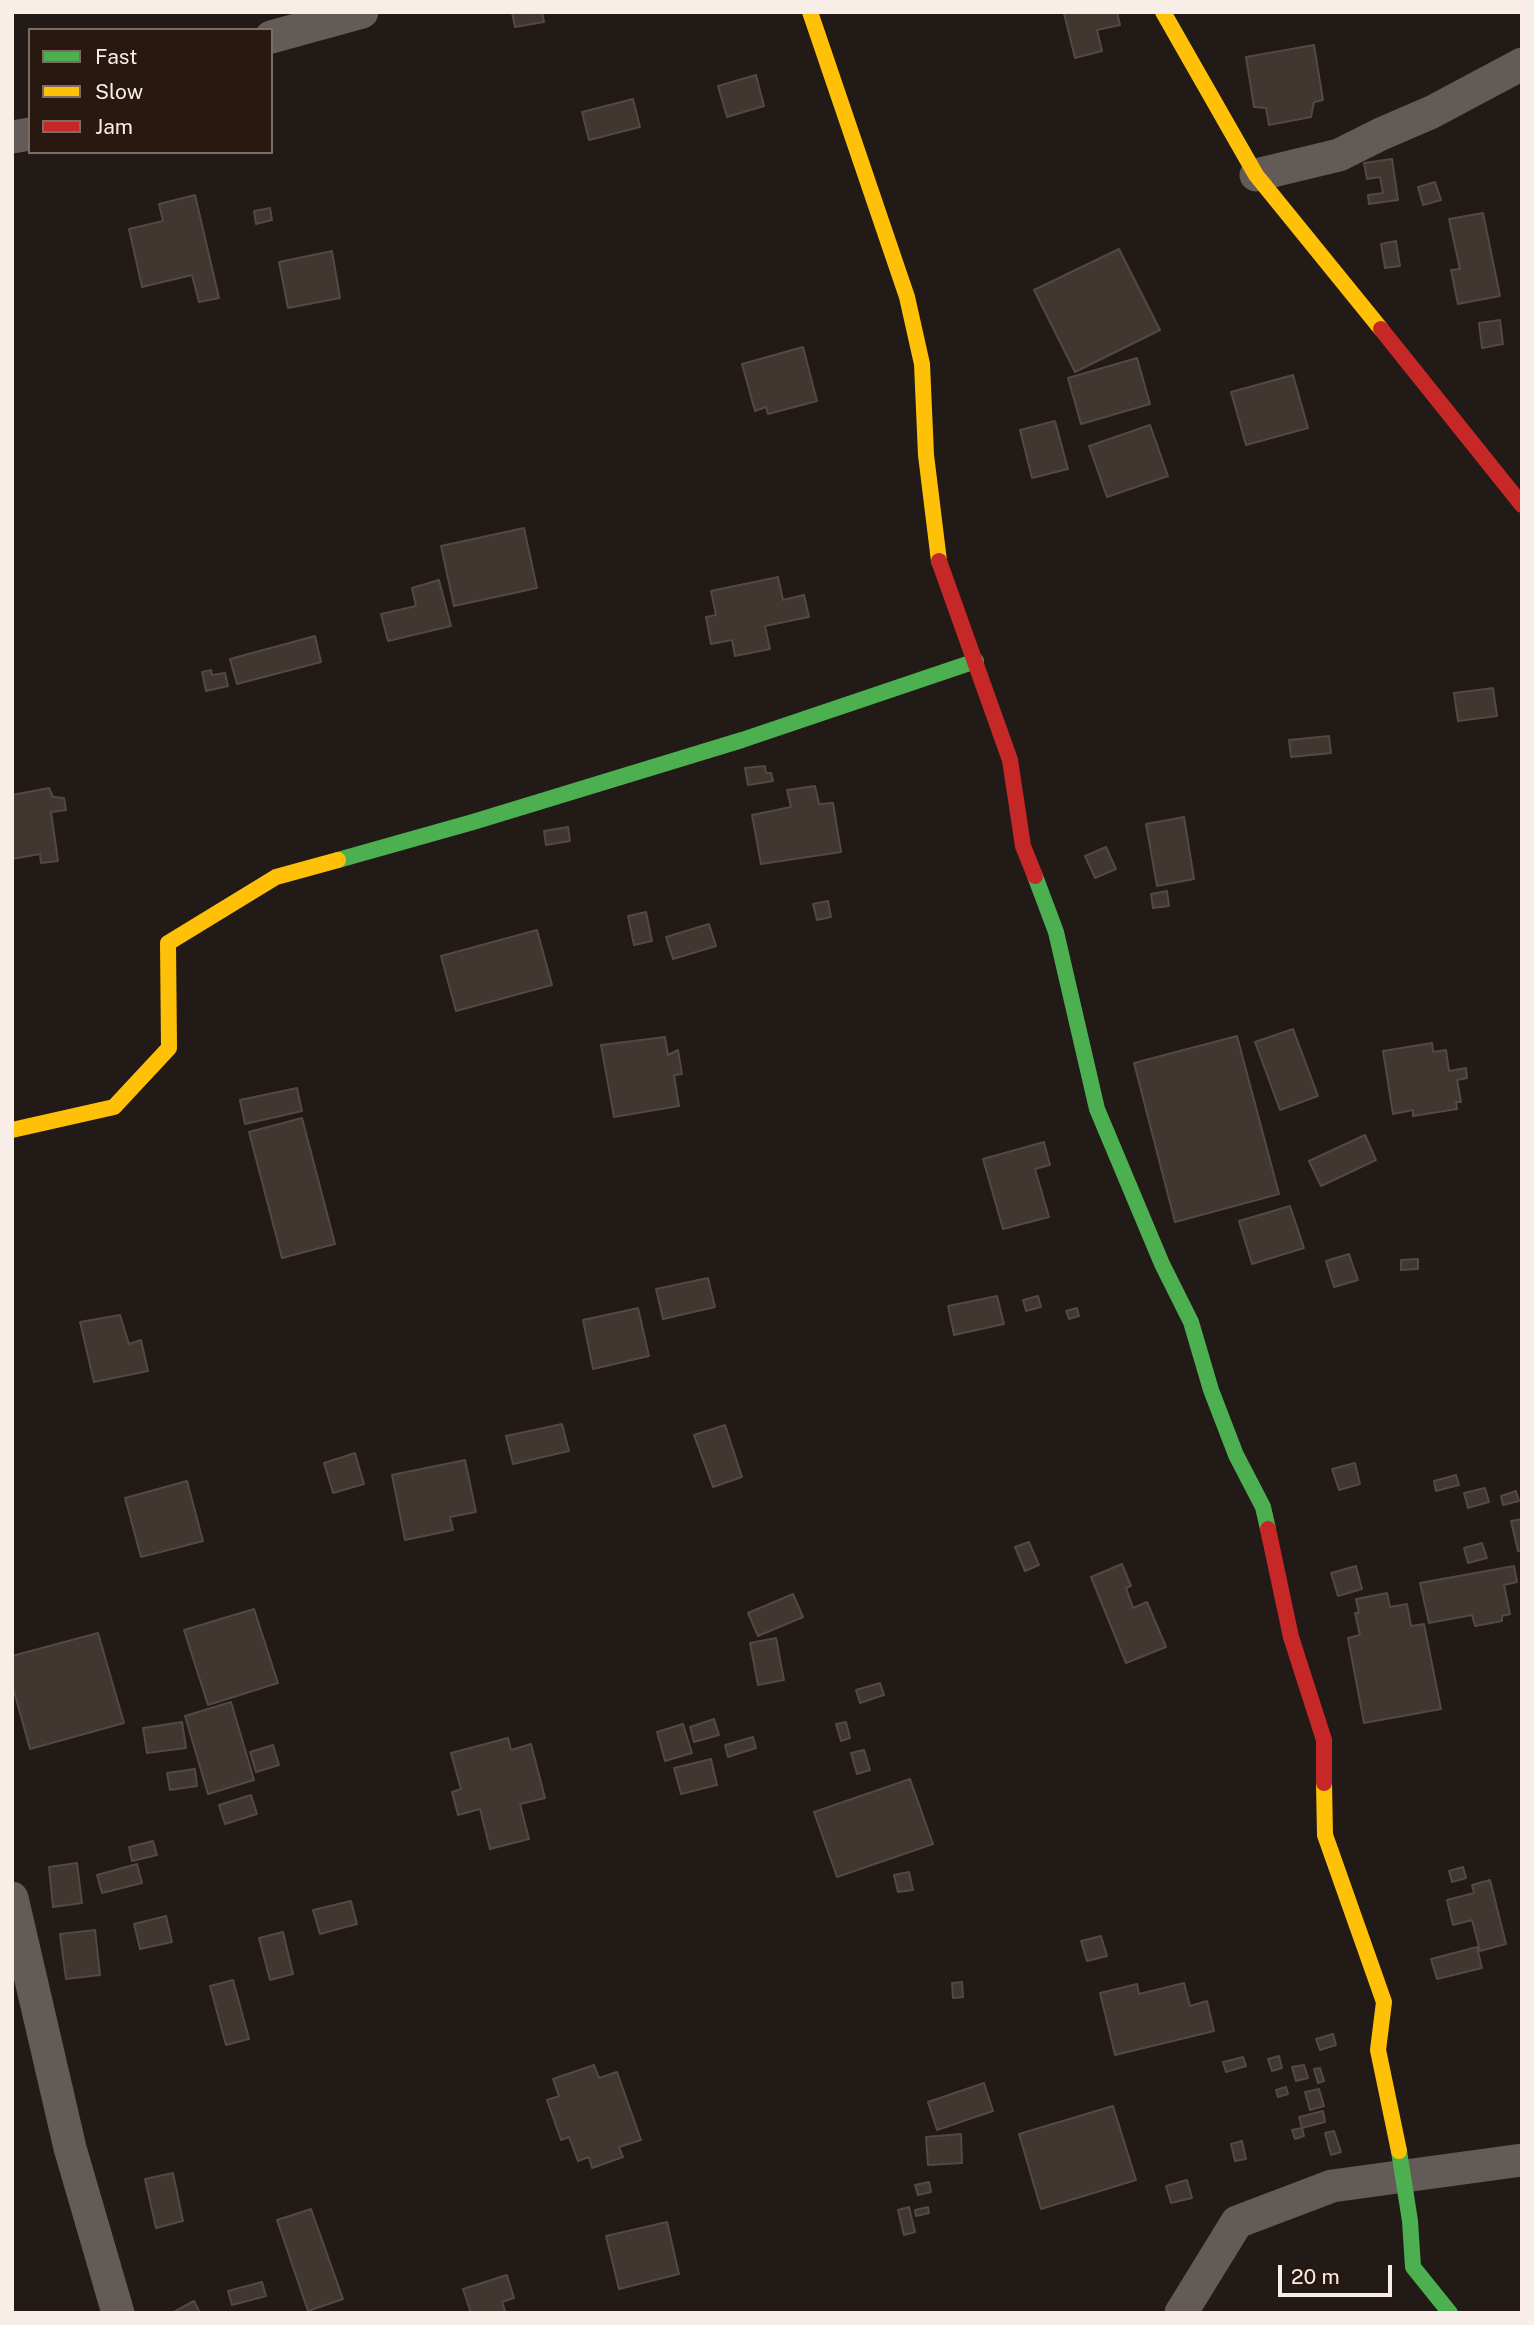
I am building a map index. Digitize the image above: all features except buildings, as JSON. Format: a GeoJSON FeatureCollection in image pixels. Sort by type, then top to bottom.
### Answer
{"type":"FeatureCollection","features":[{"type":"Feature","properties":{"kind":"street"},"geometry":{"type":"LineString","coordinates":[[273,36],[362,12]]}},
{"type":"Feature","properties":{"kind":"street"},"geometry":{"type":"LineString","coordinates":[[810,12],[906,297],[922,364],[926,455],[939,560],[1010,760],[1023,846],[1056,932],[1097,1109],[1161,1264],[1191,1322],[1211,1390],[1236,1455],[1263,1507],[1291,1637],[1324,1740],[1325,1835],[1384,2002],[1378,2050],[1396,2134],[1410,2221],[1413,2267],[1450,2313]]}},
{"type":"Feature","properties":{"kind":"street"},"geometry":{"type":"LineString","coordinates":[[1163,12],[1256,175],[1522,505]]}},
{"type":"Feature","properties":{"kind":"street"},"geometry":{"type":"LineString","coordinates":[[1256,175],[1339,155],[1432,113],[1522,64]]}},
{"type":"Feature","properties":{"kind":"street"},"geometry":{"type":"LineString","coordinates":[[12,1130],[114,1107],[169,1048],[168,943],[276,877],[473,822],[729,744],[976,661]]}},
{"type":"Feature","properties":{"kind":"street"},"geometry":{"type":"LineString","coordinates":[[12,1898],[69,2148],[118,2313]]}},
{"type":"Feature","properties":{"kind":"street"},"geometry":{"type":"LineString","coordinates":[[1181,2313],[1237,2222],[1332,2186],[1522,2160]]}},
{"type":"Feature","properties":{"kind":"traffic: fast"},"geometry":{"type":"LineString","coordinates":[[338,860],[742,740],[976,661]]}},
{"type":"Feature","properties":{"kind":"traffic: fast"},"geometry":{"type":"LineString","coordinates":[[1035,876],[1056,932],[1097,1109],[1162,1264],[1191,1322],[1211,1390],[1236,1455],[1263,1507],[1268,1529]]}},
{"type":"Feature","properties":{"kind":"traffic: fast"},"geometry":{"type":"LineString","coordinates":[[1399,2151],[1410,2221],[1413,2267],[1450,2313]]}},
{"type":"Feature","properties":{"kind":"traffic: slow"},"geometry":{"type":"LineString","coordinates":[[810,12],[907,297],[922,364],[926,455],[939,561]]}},
{"type":"Feature","properties":{"kind":"traffic: slow"},"geometry":{"type":"LineString","coordinates":[[1163,12],[1256,175],[1381,329]]}},
{"type":"Feature","properties":{"kind":"traffic: slow"},"geometry":{"type":"LineString","coordinates":[[12,1130],[114,1107],[169,1048],[168,943],[276,877],[338,860]]}},
{"type":"Feature","properties":{"kind":"traffic: slow"},"geometry":{"type":"LineString","coordinates":[[1324,1783],[1325,1835],[1384,2002],[1378,2050],[1399,2151]]}},
{"type":"Feature","properties":{"kind":"traffic: jam"},"geometry":{"type":"LineString","coordinates":[[1381,329],[1522,505]]}},
{"type":"Feature","properties":{"kind":"traffic: jam"},"geometry":{"type":"LineString","coordinates":[[939,561],[1010,760],[1023,846],[1035,876]]}},
{"type":"Feature","properties":{"kind":"traffic: jam"},"geometry":{"type":"LineString","coordinates":[[1268,1529],[1291,1637],[1324,1740],[1324,1783]]}}]}
